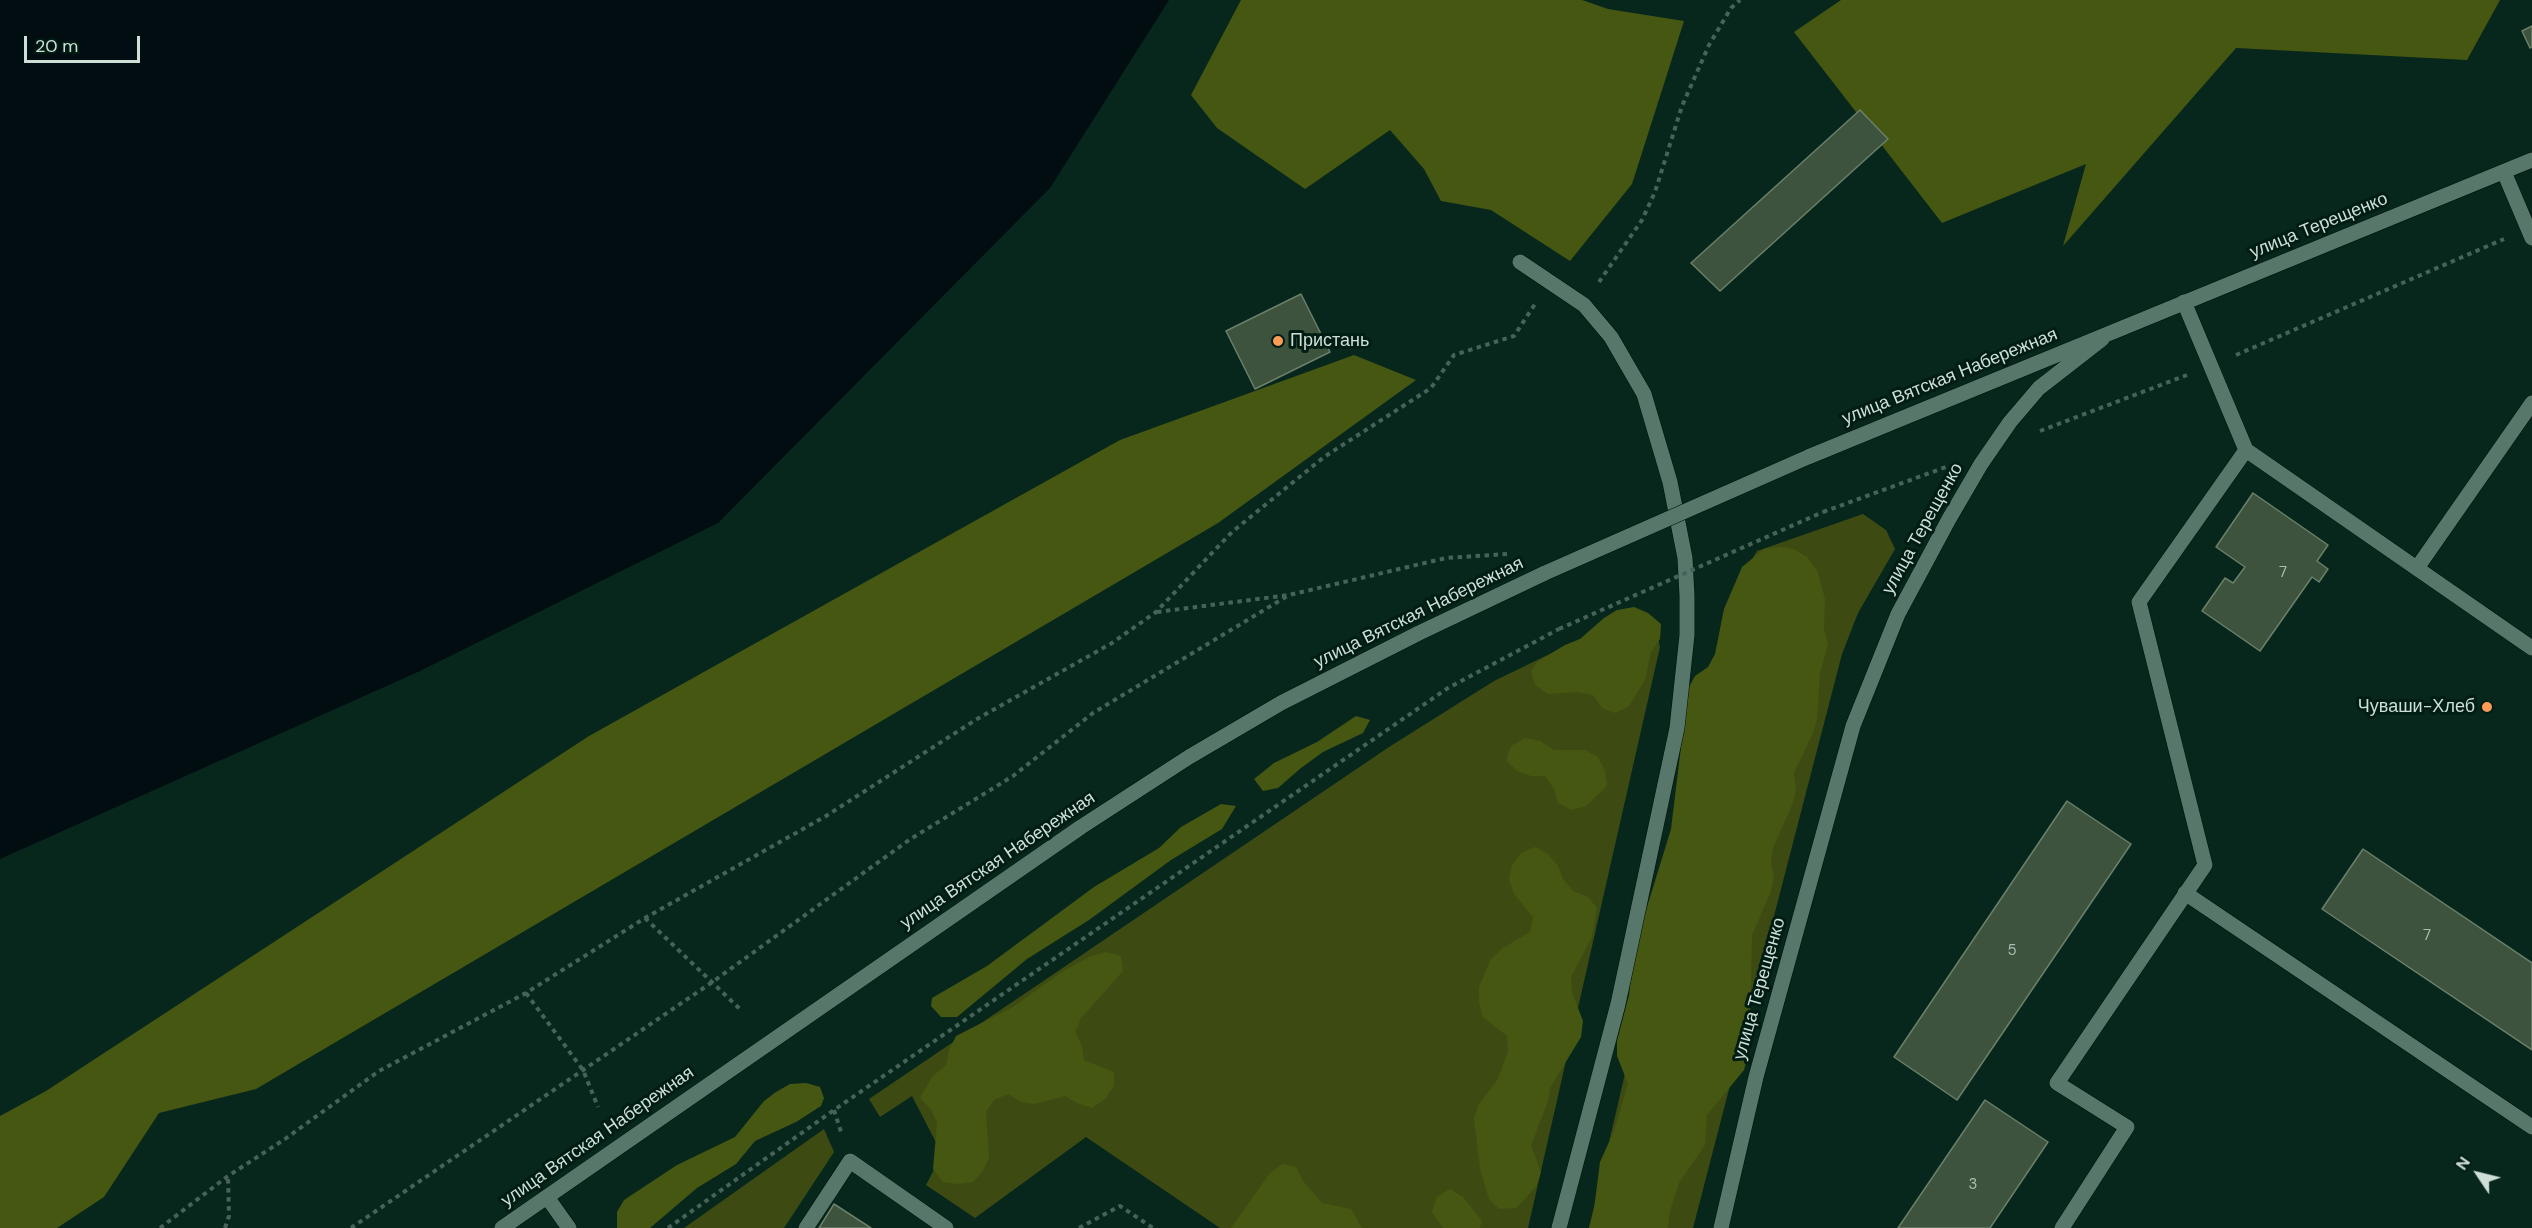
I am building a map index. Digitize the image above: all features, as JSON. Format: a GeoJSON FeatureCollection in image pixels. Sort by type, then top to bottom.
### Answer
{"type":"FeatureCollection","features":[{"type":"Feature","properties":{"kind":"street","name":"улица Терещенко"},"geometry":{"type":"LineString","coordinates":[[1722,1228],[1756,1077],[1853,726],[1898,614],[1949,519],[1990,450],[2010,422],[2039,388],[2108,334],[2532,160]]}},
{"type":"Feature","properties":{"kind":"street"},"geometry":{"type":"LineString","coordinates":[[2504,172],[2530,234]]}},
{"type":"Feature","properties":{"kind":"street"},"geometry":{"type":"LineString","coordinates":[[1520,262],[1584,305],[1611,338],[1644,394],[1670,482],[1685,558],[1687,635],[1677,728],[1618,1004],[1559,1228]]}},
{"type":"Feature","properties":{"kind":"street"},"geometry":{"type":"LineString","coordinates":[[2184,302],[2246,450],[2532,648]]}},
{"type":"Feature","properties":{"kind":"street","name":"улица Вятская Набережная"},"geometry":{"type":"LineString","coordinates":[[502,1228],[1024,866],[1189,757],[1281,703],[1419,633],[1545,573],[1808,457],[2108,334]]}},
{"type":"Feature","properties":{"kind":"street"},"geometry":{"type":"LineString","coordinates":[[2417,568],[2532,403]]}},
{"type":"Feature","properties":{"kind":"street"},"geometry":{"type":"LineString","coordinates":[[2062,1228],[2127,1127],[2057,1083],[2205,865],[2139,602],[2246,450]]}},
{"type":"Feature","properties":{"kind":"street"},"geometry":{"type":"LineString","coordinates":[[2185,893],[2532,1127]]}},
{"type":"Feature","properties":{"kind":"street"},"geometry":{"type":"LineString","coordinates":[[806,1228],[850,1161],[946,1228]]}},
{"type":"Feature","properties":{"kind":"street"},"geometry":{"type":"LineString","coordinates":[[547,1197],[569,1228]]}},
{"type":"Feature","properties":{"kind":"path"},"geometry":{"type":"LineString","coordinates":[[1584,305],[1642,220],[1655,192],[1682,106],[1709,45],[1731,8],[1740,0]]}},
{"type":"Feature","properties":{"kind":"path"},"geometry":{"type":"LineString","coordinates":[[2034,434],[2210,366],[2530,234]]}},
{"type":"Feature","properties":{"kind":"path"},"geometry":{"type":"LineString","coordinates":[[160,1228],[228,1176],[285,1139],[379,1071],[526,993],[645,918],[826,816],[977,719],[1112,643],[1156,612],[1232,532],[1324,458],[1431,388],[1454,355],[1514,336],[1550,281]]}},
{"type":"Feature","properties":{"kind":"path"},"geometry":{"type":"LineString","coordinates":[[668,1228],[1448,688],[1560,629],[1823,512],[1990,450]]}},
{"type":"Feature","properties":{"kind":"path"},"geometry":{"type":"LineString","coordinates":[[1156,612],[1289,595],[1446,558],[1507,554]]}},
{"type":"Feature","properties":{"kind":"path"},"geometry":{"type":"LineString","coordinates":[[351,1228],[711,983],[909,840],[1013,776],[1093,713],[1289,595]]}},
{"type":"Feature","properties":{"kind":"path"},"geometry":{"type":"LineString","coordinates":[[645,918],[742,1011]]}},
{"type":"Feature","properties":{"kind":"path"},"geometry":{"type":"LineString","coordinates":[[526,993],[583,1070],[598,1107]]}},
{"type":"Feature","properties":{"kind":"path"},"geometry":{"type":"LineString","coordinates":[[225,1228],[229,1216],[228,1176]]}},
{"type":"Feature","properties":{"kind":"path"},"geometry":{"type":"LineString","coordinates":[[1079,1228],[1120,1206],[1153,1228]]}},
{"type":"Feature","properties":{"kind":"green space"},"geometry":{"type":"Polygon","coordinates":[[[1241,0],[1582,0],[1608,9],[1684,21],[1632,184],[1570,261],[1491,210],[1441,201],[1424,169],[1390,130],[1305,189],[1217,128],[1191,95],[1241,0]]]}},
{"type":"Feature","properties":{"kind":"green space"},"geometry":{"type":"Polygon","coordinates":[[[1841,0],[2500,0],[2467,60],[2236,48],[2063,246],[2086,164],[1942,223],[1794,32],[1841,0]]]}},
{"type":"Feature","properties":{"kind":"green space"},"geometry":{"type":"Polygon","coordinates":[[[1354,355],[1416,380],[1218,523],[256,1089],[159,1113],[104,1197],[57,1228],[0,1228],[0,1116],[46,1091],[589,736],[1120,440],[1354,355]]]}},
{"type":"Feature","properties":{"kind":"green space"},"geometry":{"type":"Polygon","coordinates":[[[1863,514],[1886,530],[1895,549],[1858,613],[1842,654],[1693,1228],[1589,1228],[1624,1078],[1733,659],[1741,577],[1757,551],[1863,514]]]}},
{"type":"Feature","properties":{"kind":"green space"},"geometry":{"type":"Polygon","coordinates":[[[1780,547],[1794,549],[1807,557],[1817,570],[1825,599],[1824,629],[1828,644],[1820,673],[1817,719],[1813,733],[1794,773],[1796,788],[1793,803],[1773,848],[1771,863],[1774,877],[1771,891],[1752,935],[1750,1026],[1748,1055],[1744,1070],[1707,1115],[1705,1145],[1679,1183],[1670,1211],[1668,1228],[1589,1228],[1594,1209],[1600,1162],[1614,1131],[1628,1084],[1617,1056],[1617,1041],[1629,995],[1632,965],[1643,920],[1671,829],[1688,689],[1695,676],[1708,667],[1715,654],[1724,609],[1742,567],[1764,549],[1780,547]]]}},
{"type":"Feature","properties":{"kind":"green space"},"geometry":{"type":"Polygon","coordinates":[[[1634,607],[1648,613],[1661,624],[1660,639],[1651,652],[1645,680],[1629,706],[1615,713],[1602,708],[1593,695],[1578,692],[1548,694],[1535,685],[1531,671],[1537,662],[1580,639],[1617,610],[1634,607]]]}},
{"type":"Feature","properties":{"kind":"green space"},"geometry":{"type":"Polygon","coordinates":[[[1628,616],[1654,622],[1660,647],[1528,1228],[1220,1228],[1086,1137],[975,1218],[926,1185],[942,1154],[912,1096],[880,1117],[869,1099],[1389,747],[1494,681],[1628,616]]]}},
{"type":"Feature","properties":{"kind":"green space"},"geometry":{"type":"Polygon","coordinates":[[[1356,716],[1370,720],[1363,733],[1323,752],[1278,788],[1263,791],[1254,779],[1274,763],[1317,742],[1356,716]]]}},
{"type":"Feature","properties":{"kind":"green space"},"geometry":{"type":"Polygon","coordinates":[[[1525,738],[1540,741],[1554,750],[1585,750],[1598,757],[1605,771],[1607,786],[1586,806],[1572,810],[1558,803],[1554,789],[1545,776],[1531,776],[1517,771],[1506,760],[1511,746],[1525,738]]]}},
{"type":"Feature","properties":{"kind":"green space"},"geometry":{"type":"Polygon","coordinates":[[[1221,804],[1236,806],[1222,829],[1171,860],[1089,920],[1027,959],[957,1017],[941,1017],[931,1006],[932,998],[987,966],[1094,887],[1159,848],[1181,827],[1221,804]]]}},
{"type":"Feature","properties":{"kind":"green space"},"geometry":{"type":"Polygon","coordinates":[[[1535,847],[1548,854],[1573,891],[1588,897],[1597,908],[1592,937],[1571,977],[1572,992],[1583,1021],[1581,1037],[1550,1088],[1548,1102],[1531,1145],[1541,1172],[1536,1187],[1516,1208],[1499,1209],[1489,1199],[1480,1169],[1474,1118],[1479,1104],[1498,1079],[1508,1051],[1507,1036],[1483,1017],[1479,1003],[1479,987],[1491,959],[1503,948],[1530,932],[1533,917],[1514,894],[1509,879],[1512,865],[1521,853],[1535,847]]]}},
{"type":"Feature","properties":{"kind":"green space"},"geometry":{"type":"Polygon","coordinates":[[[1106,952],[1121,956],[1123,971],[1081,1018],[1075,1032],[1082,1046],[1084,1060],[1114,1072],[1114,1086],[1105,1099],[1092,1108],[1065,1096],[1035,1104],[1021,1102],[1008,1094],[994,1100],[986,1112],[989,1157],[983,1171],[973,1182],[958,1184],[943,1182],[933,1169],[937,1123],[931,1109],[920,1098],[932,1077],[946,1065],[949,1050],[956,1036],[1013,1007],[1063,971],[1091,956],[1106,952]]]}},
{"type":"Feature","properties":{"kind":"green space"},"geometry":{"type":"Polygon","coordinates":[[[806,1083],[820,1087],[824,1098],[821,1106],[796,1122],[755,1141],[736,1164],[697,1188],[650,1228],[617,1228],[617,1212],[624,1200],[677,1165],[735,1137],[764,1101],[776,1092],[790,1084],[806,1083]]]}},
{"type":"Feature","properties":{"kind":"green space"},"geometry":{"type":"Polygon","coordinates":[[[824,1129],[834,1152],[784,1228],[684,1228],[824,1129]]]}},
{"type":"Feature","properties":{"kind":"green space"},"geometry":{"type":"Polygon","coordinates":[[[1283,1164],[1296,1167],[1303,1181],[1322,1203],[1351,1209],[1362,1228],[1231,1228],[1270,1173],[1283,1164]]]}},
{"type":"Feature","properties":{"kind":"green space"},"geometry":{"type":"Polygon","coordinates":[[[1450,1189],[1463,1197],[1482,1221],[1480,1228],[1443,1228],[1432,1212],[1437,1197],[1450,1189]]]}},
{"type":"Feature","properties":{"kind":"shaded area"},"geometry":{"type":"Polygon","coordinates":[[[0,0],[1169,0],[1050,188],[718,523],[420,671],[0,859],[0,0]]]}},
{"type":"Feature","properties":{"kind":"building"},"geometry":{"type":"Polygon","coordinates":[[[2532,26],[2532,47],[2530,48],[2522,31],[2532,26]]]}},
{"type":"Feature","properties":{"kind":"building"},"geometry":{"type":"Polygon","coordinates":[[[1860,110],[1888,139],[1720,291],[1691,263],[1860,110]]]}},
{"type":"Feature","properties":{"kind":"building","name":"Пристань"},"geometry":{"type":"Polygon","coordinates":[[[1301,294],[1330,352],[1255,389],[1226,331],[1301,294]]]}},
{"type":"Feature","properties":{"kind":"building"},"geometry":{"type":"Polygon","coordinates":[[[2253,493],[2328,545],[2317,561],[2328,569],[2319,582],[2312,577],[2260,651],[2202,611],[2225,578],[2233,583],[2245,567],[2216,547],[2253,493]]]}},
{"type":"Feature","properties":{"kind":"building"},"geometry":{"type":"Polygon","coordinates":[[[2067,801],[2131,844],[1957,1100],[1894,1057],[2067,801]]]}},
{"type":"Feature","properties":{"kind":"building"},"geometry":{"type":"Polygon","coordinates":[[[2363,849],[2532,963],[2532,1050],[2322,909],[2363,849]]]}},
{"type":"Feature","properties":{"kind":"building"},"geometry":{"type":"Polygon","coordinates":[[[1985,1100],[2048,1142],[1990,1228],[1898,1228],[1985,1100]]]}},
{"type":"Feature","properties":{"kind":"building"},"geometry":{"type":"Polygon","coordinates":[[[834,1204],[871,1228],[819,1228],[834,1204]]]}},
{"type":"Feature","properties":{"kind":"place","name":"Пристань"},"geometry":{"type":"Point","coordinates":[1278,341]}},
{"type":"Feature","properties":{"kind":"place","name":"Чуваши-Хлеб"},"geometry":{"type":"Point","coordinates":[2487,707]}}]}
